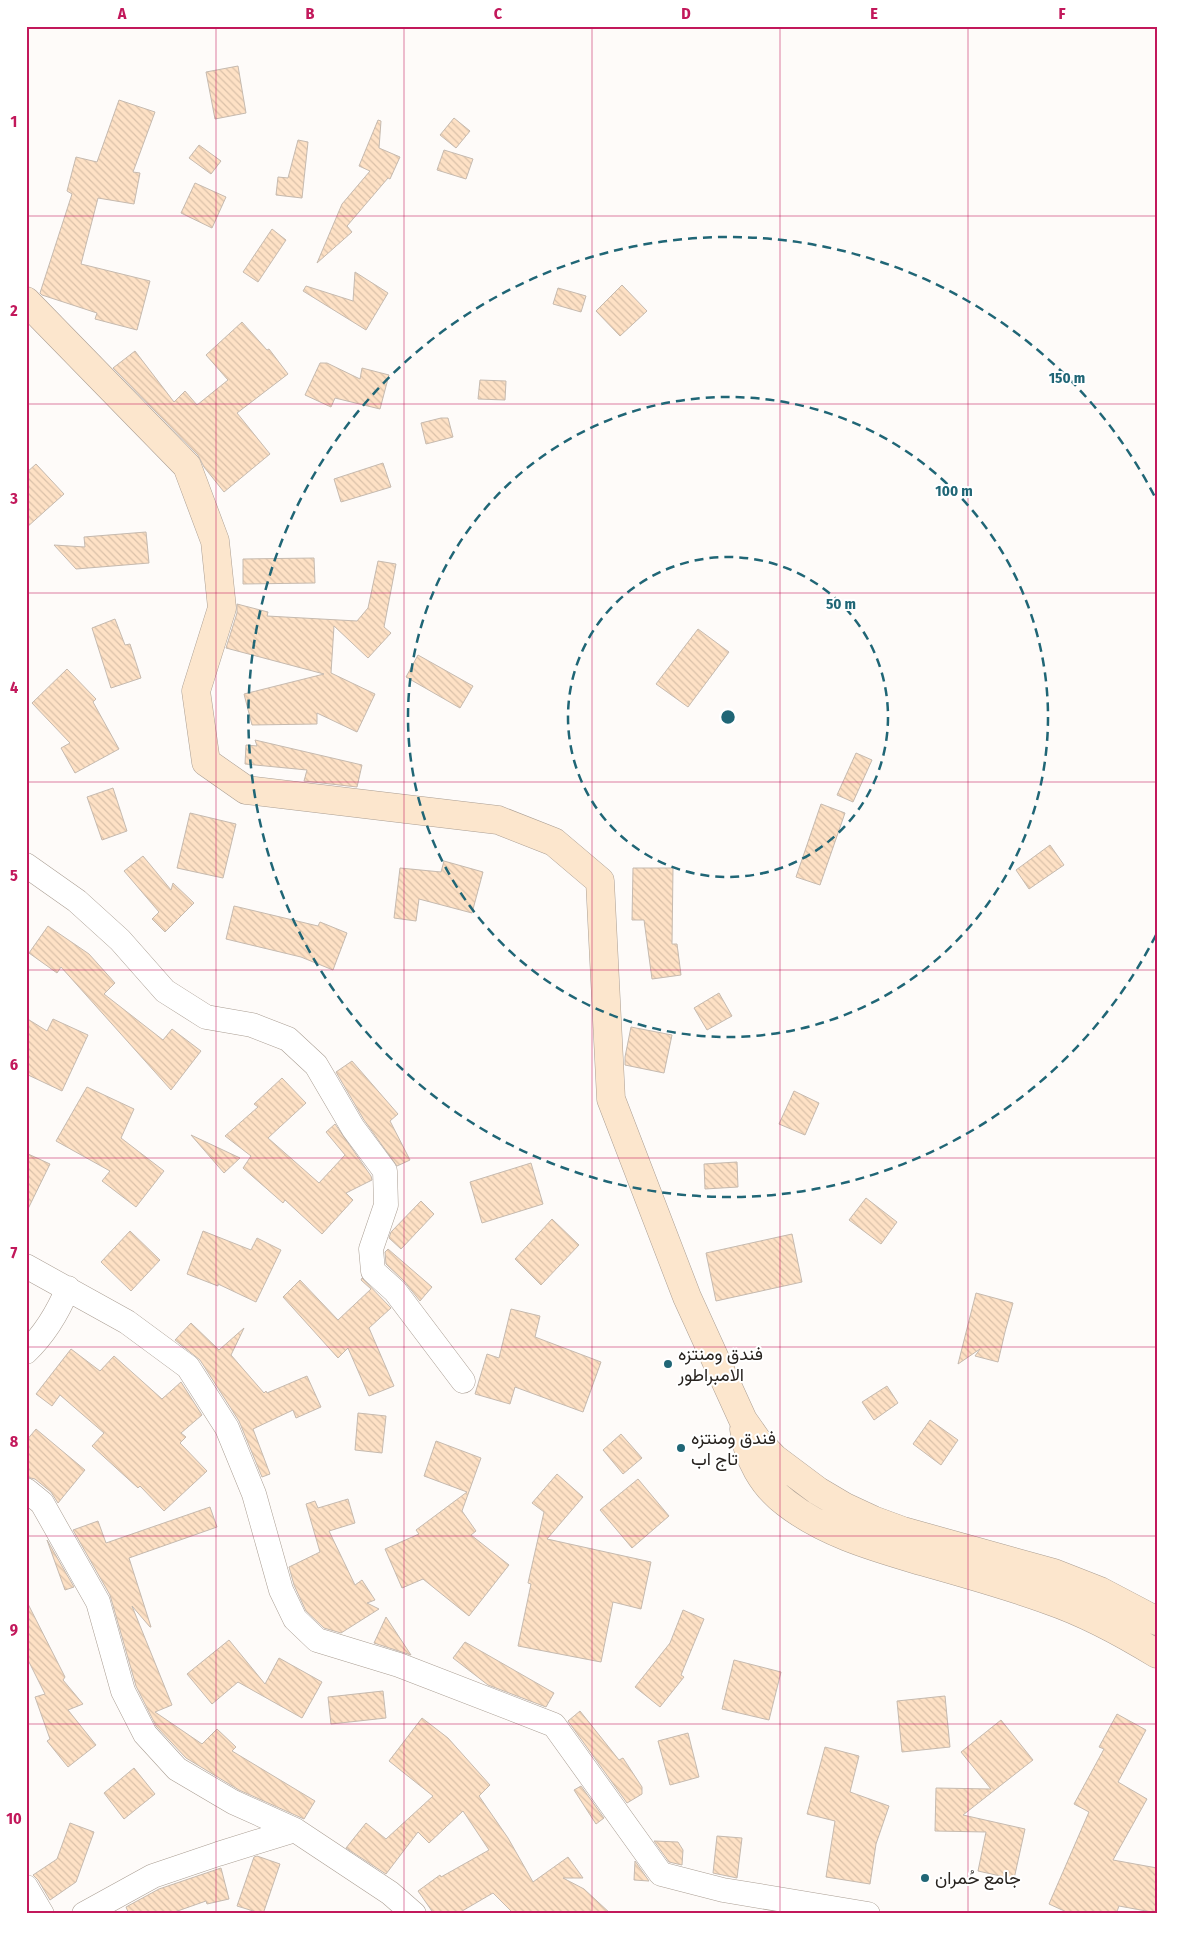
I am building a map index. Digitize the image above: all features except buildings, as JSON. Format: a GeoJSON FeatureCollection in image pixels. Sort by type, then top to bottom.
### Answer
{"type":"FeatureCollection","features":[{"type":"Feature","properties":{"kind":"main road"},"geometry":{"type":"LineString","coordinates":[[26,301],[187,466],[215,541],[222,608],[196,691],[206,762],[246,790],[498,820],[554,842],[600,881],[612,1099],[687,1297],[743,1420],[757,1440],[774,1458],[818,1491],[845,1507],[873,1520],[903,1531],[1061,1576],[1100,1591],[1157,1621]]}},
{"type":"Feature","properties":{"kind":"main road"},"geometry":{"type":"LineString","coordinates":[[743,1420],[744,1436],[749,1452],[763,1480],[785,1503],[821,1525],[869,1546],[1050,1600],[1109,1627],[1157,1654]]}},
{"type":"Feature","properties":{"kind":"street"},"geometry":{"type":"LineString","coordinates":[[26,865],[77,901],[120,940],[164,991],[206,1017],[252,1025],[288,1039],[316,1065],[353,1128],[385,1171],[386,1205],[371,1248],[373,1271],[395,1291],[463,1380]]}},
{"type":"Feature","properties":{"kind":"street"},"geometry":{"type":"LineString","coordinates":[[26,1266],[127,1322],[188,1367],[227,1428],[254,1494],[281,1590],[294,1618],[316,1640],[399,1665],[554,1725],[661,1874],[723,1890],[868,1914]]}},
{"type":"Feature","properties":{"kind":"street"},"geometry":{"type":"LineString","coordinates":[[26,1352],[34,1345],[56,1315],[68,1288]]}},
{"type":"Feature","properties":{"kind":"street"},"geometry":{"type":"LineString","coordinates":[[26,1490],[42,1503],[98,1602],[123,1691],[144,1734],[177,1768],[233,1802],[296,1830],[390,1893],[414,1914]]}},
{"type":"Feature","properties":{"kind":"street"},"geometry":{"type":"LineString","coordinates":[[84,1914],[153,1876],[296,1830]]}},
{"type":"Feature","properties":{"kind":"street"},"geometry":{"type":"LineString","coordinates":[[26,1887],[42,1914]]}},
{"type":"Feature","properties":{"kind":"place","name":"فندق ومنتزه الامبراطور"},"geometry":{"type":"Point","coordinates":[668,1364]}},
{"type":"Feature","properties":{"kind":"place","name":"فندق ومنتزه تاج اب"},"geometry":{"type":"Point","coordinates":[681,1448]}},
{"type":"Feature","properties":{"kind":"place","name":"جامع حُمران"},"geometry":{"type":"Point","coordinates":[925,1878]}}]}
